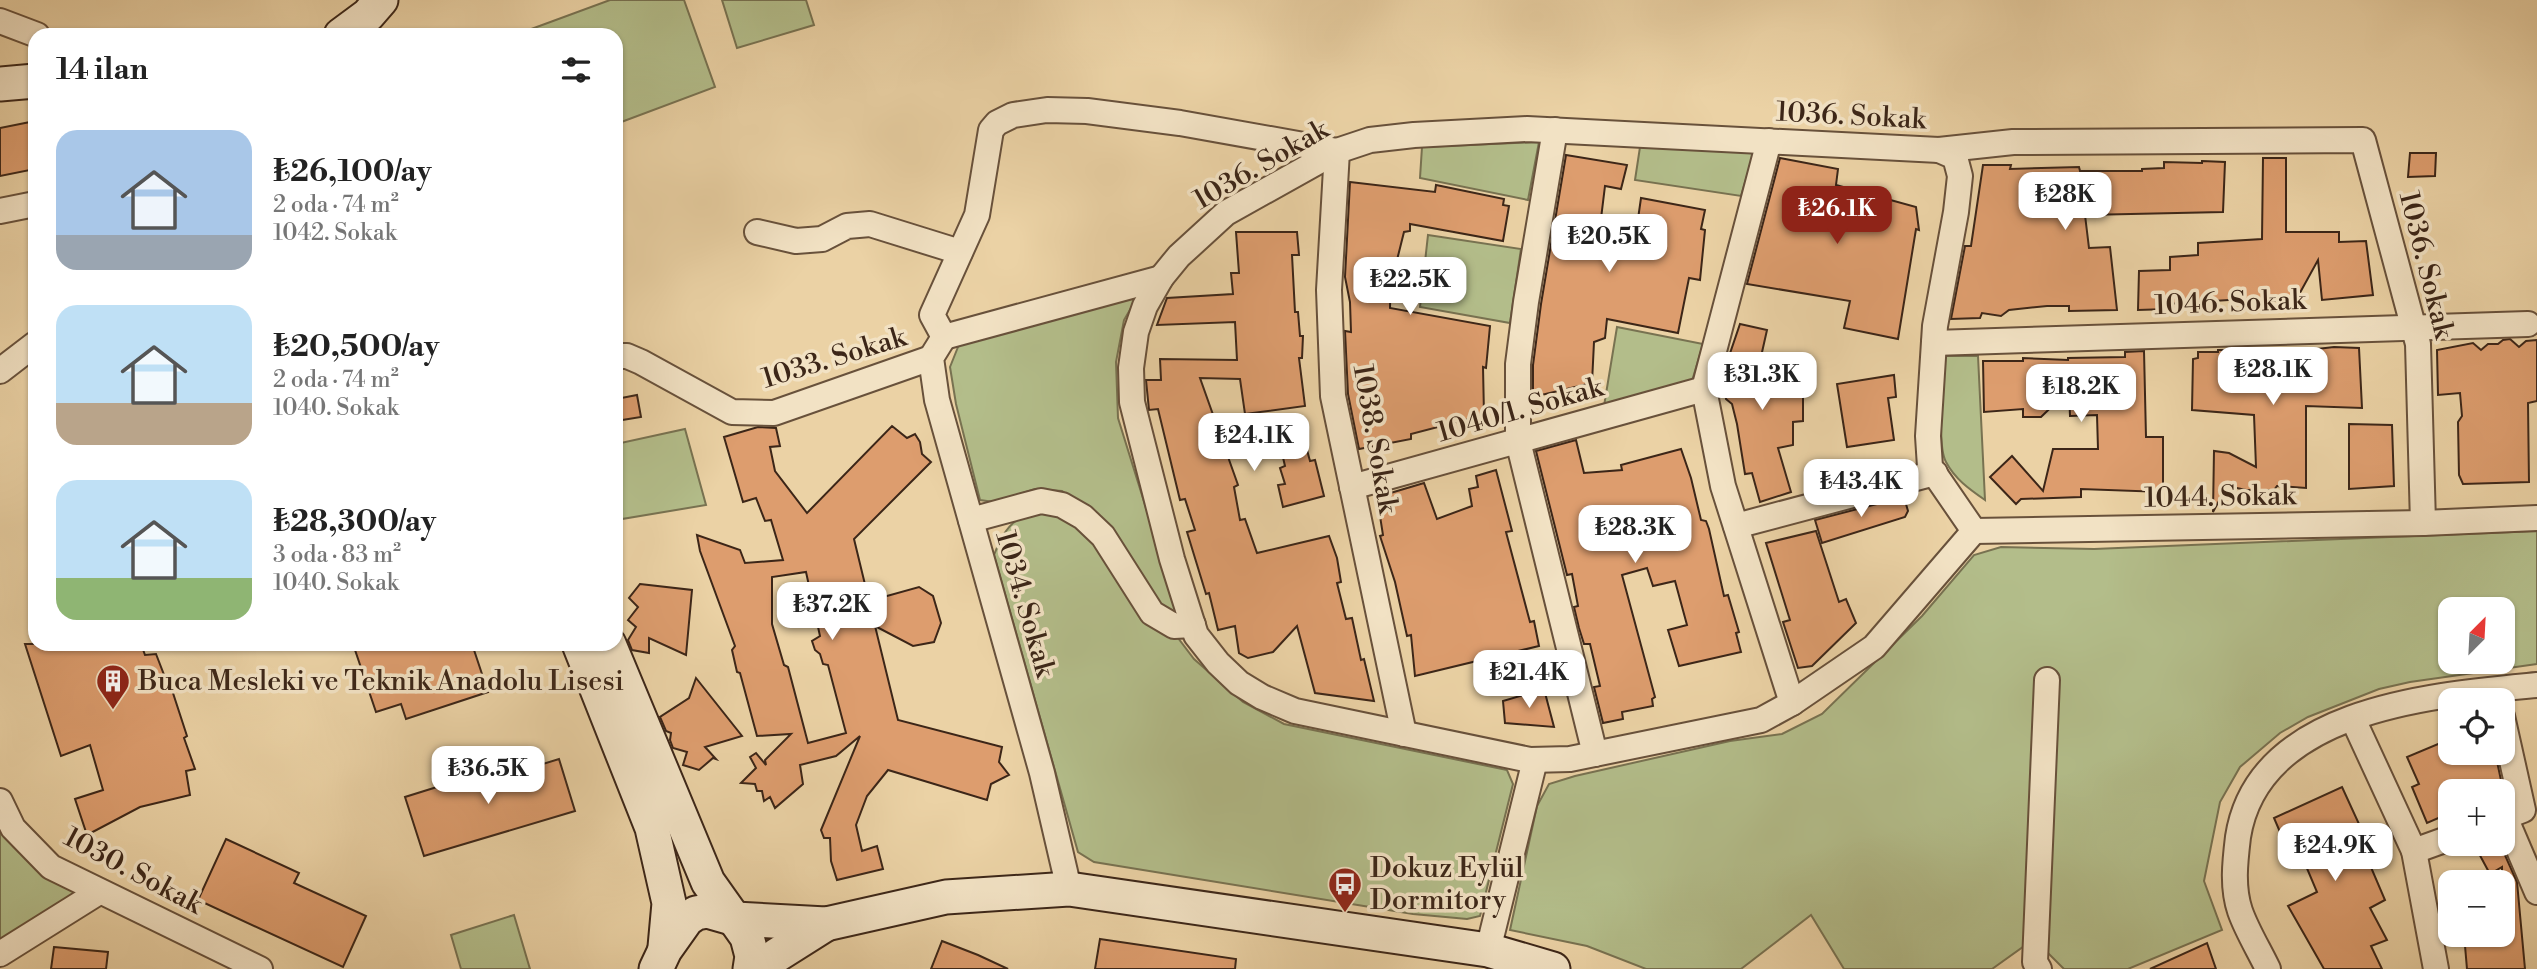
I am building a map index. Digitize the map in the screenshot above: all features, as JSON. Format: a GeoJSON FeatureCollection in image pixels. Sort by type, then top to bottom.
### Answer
{"type":"FeatureCollection","features":[{"type":"Feature","properties":{"kind":"main road"},"geometry":{"type":"LineString","coordinates":[[352,28],[369,17]]}},
{"type":"Feature","properties":{"kind":"main road"},"geometry":{"type":"LineString","coordinates":[[0,84],[28,82]]}},
{"type":"Feature","properties":{"kind":"main road"},"geometry":{"type":"LineString","coordinates":[[582,651],[652,828],[670,903],[663,963]]}},
{"type":"Feature","properties":{"kind":"main road"},"geometry":{"type":"LineString","coordinates":[[612,651],[708,882],[747,937],[752,956],[750,969]]}},
{"type":"Feature","properties":{"kind":"main road"},"geometry":{"type":"LineString","coordinates":[[663,963],[687,919],[696,913],[717,912],[734,919],[826,924],[946,897],[1069,889],[1488,950],[1553,969]]}},
{"type":"Feature","properties":{"kind":"main road"},"geometry":{"type":"LineString","coordinates":[[761,969],[777,954],[826,924]]}},
{"type":"Feature","properties":{"kind":"street"},"geometry":{"type":"LineString","coordinates":[[0,21],[28,32]]}},
{"type":"Feature","properties":{"kind":"street"},"geometry":{"type":"LineString","coordinates":[[931,358],[944,337],[932,315],[977,215],[991,130],[997,123],[1013,115],[1047,110],[1133,116],[1337,151]]}},
{"type":"Feature","properties":{"kind":"street","name":"1036. Sokak"},"geometry":{"type":"LineString","coordinates":[[1974,531],[1874,647],[1792,703],[1761,720],[1570,759],[1535,760],[1295,711],[1262,697],[1239,683],[1217,663],[1196,635],[1172,559],[1132,402],[1131,368],[1136,332],[1145,306],[1161,278],[1201,234],[1226,213],[1337,151],[1370,141],[1414,135],[1527,129],[1938,150],[2013,142],[2363,140],[2418,344],[2423,523]]}},
{"type":"Feature","properties":{"kind":"street"},"geometry":{"type":"LineString","coordinates":[[1555,130],[1518,364],[1518,441],[1595,754]]}},
{"type":"Feature","properties":{"kind":"street"},"geometry":{"type":"LineString","coordinates":[[1769,141],[1704,389],[1723,486],[1792,703]]}},
{"type":"Feature","properties":{"kind":"street"},"geometry":{"type":"LineString","coordinates":[[1938,150],[1955,157],[1960,176],[1935,326],[1928,436],[1930,467],[1974,531]]}},
{"type":"Feature","properties":{"kind":"street","name":"1038. Sokak"},"geometry":{"type":"LineString","coordinates":[[1337,151],[1329,290],[1332,396],[1404,734]]}},
{"type":"Feature","properties":{"kind":"street"},"geometry":{"type":"LineString","coordinates":[[0,211],[28,205]]}},
{"type":"Feature","properties":{"kind":"street"},"geometry":{"type":"LineString","coordinates":[[757,232],[796,241],[822,239],[847,226],[870,224],[960,252]]}},
{"type":"Feature","properties":{"kind":"street","name":"1033. Sokak"},"geometry":{"type":"LineString","coordinates":[[944,337],[1161,278]]}},
{"type":"Feature","properties":{"kind":"street","name":"1046. Sokak"},"geometry":{"type":"LineString","coordinates":[[1934,343],[2528,324]]}},
{"type":"Feature","properties":{"kind":"street"},"geometry":{"type":"LineString","coordinates":[[0,370],[28,349]]}},
{"type":"Feature","properties":{"kind":"street","name":"1033. Sokak"},"geometry":{"type":"LineString","coordinates":[[623,356],[641,362],[732,412],[774,413],[931,358]]}},
{"type":"Feature","properties":{"kind":"street","name":"1034. Sokak"},"geometry":{"type":"LineString","coordinates":[[931,358],[937,400],[1042,773],[1069,889]]}},
{"type":"Feature","properties":{"kind":"street","name":"1040/1. Sokak"},"geometry":{"type":"LineString","coordinates":[[1352,488],[1704,389]]}},
{"type":"Feature","properties":{"kind":"street"},"geometry":{"type":"LineString","coordinates":[[1736,526],[1935,473]]}},
{"type":"Feature","properties":{"kind":"street"},"geometry":{"type":"LineString","coordinates":[[971,520],[1041,501],[1062,505],[1083,517],[1103,536],[1152,614],[1174,626],[1193,625]]}},
{"type":"Feature","properties":{"kind":"street","name":"1044. Sokak"},"geometry":{"type":"LineString","coordinates":[[1974,531],[2423,523],[2537,518]]}},
{"type":"Feature","properties":{"kind":"street"},"geometry":{"type":"LineString","coordinates":[[2037,966],[2047,681]]}},
{"type":"Feature","properties":{"kind":"street"},"geometry":{"type":"LineString","coordinates":[[2515,690],[2537,685]]}},
{"type":"Feature","properties":{"kind":"street"},"geometry":{"type":"LineString","coordinates":[[2268,969],[2240,911],[2236,894],[2235,866],[2242,819],[2254,792],[2283,756],[2305,739],[2353,719],[2438,696]]}},
{"type":"Feature","properties":{"kind":"street"},"geometry":{"type":"LineString","coordinates":[[2353,719],[2414,851],[2436,969]]}},
{"type":"Feature","properties":{"kind":"street"},"geometry":{"type":"LineString","coordinates":[[1488,950],[1535,760]]}},
{"type":"Feature","properties":{"kind":"street"},"geometry":{"type":"LineString","coordinates":[[2513,765],[2523,810],[2515,813]]}},
{"type":"Feature","properties":{"kind":"street","name":"1030. Sokak"},"geometry":{"type":"LineString","coordinates":[[0,801],[13,828],[51,867],[260,969]]}},
{"type":"Feature","properties":{"kind":"street"},"geometry":{"type":"LineString","coordinates":[[2414,851],[2438,842]]}},
{"type":"Feature","properties":{"kind":"street"},"geometry":{"type":"LineString","coordinates":[[2515,842],[2537,892]]}},
{"type":"Feature","properties":{"kind":"street"},"geometry":{"type":"LineString","coordinates":[[0,954],[99,892]]}},
{"type":"Feature","properties":{"kind":"green space"},"geometry":{"type":"Polygon","coordinates":[[[610,0],[684,0],[715,87],[623,121],[623,28],[534,28],[610,0]]]}},
{"type":"Feature","properties":{"kind":"green space"},"geometry":{"type":"Polygon","coordinates":[[[722,0],[806,0],[814,25],[737,48],[722,0]]]}},
{"type":"Feature","properties":{"kind":"green space"},"geometry":{"type":"Polygon","coordinates":[[[1539,142],[1528,200],[1420,178],[1422,147],[1539,142]]]}},
{"type":"Feature","properties":{"kind":"green space"},"geometry":{"type":"Polygon","coordinates":[[[1640,147],[1754,152],[1741,196],[1635,180],[1640,147]]]}},
{"type":"Feature","properties":{"kind":"green space"},"geometry":{"type":"Polygon","coordinates":[[[1428,235],[1521,249],[1510,323],[1420,307],[1428,235]]]}},
{"type":"Feature","properties":{"kind":"green space"},"geometry":{"type":"Polygon","coordinates":[[[1141,291],[1124,320],[1116,362],[1118,418],[1179,614],[1160,611],[1089,510],[1062,491],[1035,489],[994,502],[980,500],[956,404],[950,367],[964,332],[1141,291]]]}},
{"type":"Feature","properties":{"kind":"green space"},"geometry":{"type":"Polygon","coordinates":[[[1617,327],[1703,344],[1692,381],[1604,406],[1617,327]]]}},
{"type":"Feature","properties":{"kind":"green space"},"geometry":{"type":"Polygon","coordinates":[[[1945,356],[1978,356],[1985,500],[1958,479],[1943,454],[1941,411],[1945,356]]]}},
{"type":"Feature","properties":{"kind":"green space"},"geometry":{"type":"Polygon","coordinates":[[[685,429],[706,505],[623,519],[623,442],[685,429]]]}},
{"type":"Feature","properties":{"kind":"green space"},"geometry":{"type":"Polygon","coordinates":[[[1037,511],[1057,514],[1079,525],[1108,557],[1145,620],[1178,638],[1194,659],[1243,702],[1284,724],[1507,770],[1513,784],[1480,916],[1467,919],[1413,914],[1094,862],[1078,852],[994,555],[1010,527],[1021,517],[1037,511]]]}},
{"type":"Feature","properties":{"kind":"green space"},"geometry":{"type":"Polygon","coordinates":[[[2537,531],[2537,664],[2515,667],[2515,597],[2438,597],[2438,674],[2466,674],[2379,689],[2308,717],[2280,733],[2240,767],[2220,802],[2204,881],[2222,930],[2128,969],[2064,969],[2034,939],[1992,969],[1844,969],[1811,915],[1741,969],[1646,969],[1587,946],[1510,930],[1537,806],[1549,784],[1730,741],[1782,734],[1822,714],[1922,616],[1974,555],[2001,547],[2094,549],[2537,531]]]}},
{"type":"Feature","properties":{"kind":"green space"},"geometry":{"type":"Polygon","coordinates":[[[0,801],[13,828],[99,892],[0,954],[0,801]]]}},
{"type":"Feature","properties":{"kind":"green space"},"geometry":{"type":"Polygon","coordinates":[[[514,915],[530,969],[461,969],[451,935],[514,915]]]}},
{"type":"Feature","properties":{"kind":"building"},"geometry":{"type":"Polygon","coordinates":[[[28,122],[28,170],[0,176],[0,128],[28,122]]]}},
{"type":"Feature","properties":{"kind":"building"},"geometry":{"type":"Polygon","coordinates":[[[2410,153],[2436,153],[2435,176],[2408,177],[2410,153]]]}},
{"type":"Feature","properties":{"kind":"building"},"geometry":{"type":"Polygon","coordinates":[[[1566,155],[1627,165],[1621,189],[1605,186],[1599,235],[1630,243],[1635,240],[1641,198],[1705,210],[1701,229],[1705,230],[1700,280],[1689,278],[1678,333],[1607,319],[1605,338],[1594,342],[1592,383],[1533,397],[1533,365],[1541,304],[1566,155]]]}},
{"type":"Feature","properties":{"kind":"building"},"geometry":{"type":"Polygon","coordinates":[[[1780,158],[1838,169],[1836,185],[1916,207],[1919,230],[1916,229],[1898,339],[1844,328],[1850,301],[1747,284],[1780,158]]]}},
{"type":"Feature","properties":{"kind":"building"},"geometry":{"type":"Polygon","coordinates":[[[2263,158],[2286,158],[2286,232],[2339,232],[2339,242],[2366,241],[2373,295],[2322,300],[2318,260],[2296,300],[2263,301],[2264,305],[2248,304],[2244,299],[2167,304],[2168,309],[2138,310],[2139,271],[2170,270],[2170,257],[2198,255],[2198,243],[2262,239],[2263,158]]]}},
{"type":"Feature","properties":{"kind":"building"},"geometry":{"type":"Polygon","coordinates":[[[2164,162],[2225,162],[2223,212],[2085,215],[2089,248],[2110,247],[2117,310],[2069,311],[2069,306],[2047,306],[2009,310],[2001,316],[1982,313],[1980,318],[1951,319],[1965,246],[1971,246],[1983,165],[2011,165],[2010,169],[2079,167],[2080,171],[2142,171],[2164,168],[2164,162]]]}},
{"type":"Feature","properties":{"kind":"building"},"geometry":{"type":"Polygon","coordinates":[[[1350,182],[1435,192],[1436,185],[1504,199],[1503,205],[1509,206],[1503,241],[1410,224],[1410,231],[1404,232],[1397,260],[1391,265],[1390,308],[1490,326],[1486,368],[1483,367],[1484,415],[1411,434],[1411,439],[1359,449],[1348,394],[1345,331],[1351,332],[1350,302],[1345,277],[1350,182]]]}},
{"type":"Feature","properties":{"kind":"building"},"geometry":{"type":"Polygon","coordinates":[[[1236,232],[1297,232],[1299,255],[1292,255],[1295,312],[1298,312],[1300,336],[1303,336],[1302,358],[1299,358],[1305,406],[1245,414],[1240,379],[1200,378],[1238,485],[1234,487],[1240,520],[1245,519],[1257,553],[1329,536],[1337,558],[1341,582],[1337,583],[1346,619],[1352,618],[1374,701],[1315,693],[1297,626],[1273,652],[1248,658],[1239,653],[1235,626],[1218,630],[1209,593],[1206,594],[1187,532],[1195,530],[1185,499],[1180,500],[1158,409],[1149,410],[1146,380],[1161,380],[1160,359],[1237,360],[1235,322],[1157,325],[1167,298],[1233,294],[1231,273],[1239,273],[1236,232]]]}},
{"type":"Feature","properties":{"kind":"building"},"geometry":{"type":"Polygon","coordinates":[[[1740,324],[1767,330],[1756,379],[1803,375],[1803,421],[1793,422],[1793,445],[1778,448],[1791,492],[1760,502],[1752,473],[1745,474],[1732,404],[1726,399],[1724,371],[1740,324]]]}},
{"type":"Feature","properties":{"kind":"building"},"geometry":{"type":"Polygon","coordinates":[[[2510,339],[2519,347],[2526,341],[2537,340],[2537,401],[2528,403],[2529,482],[2463,484],[2459,475],[2458,422],[2462,416],[2460,393],[2438,395],[2437,350],[2473,343],[2481,350],[2488,344],[2498,344],[2510,339]]]}},
{"type":"Feature","properties":{"kind":"building"},"geometry":{"type":"Polygon","coordinates":[[[2334,347],[2359,348],[2362,408],[2306,406],[2306,488],[2277,486],[2274,490],[2246,490],[2227,486],[2213,512],[2214,451],[2229,453],[2256,467],[2254,415],[2192,410],[2193,359],[2198,358],[2198,352],[2291,352],[2334,347]]]}},
{"type":"Feature","properties":{"kind":"building"},"geometry":{"type":"Polygon","coordinates":[[[2144,351],[2146,437],[2163,437],[2163,492],[2081,489],[2081,497],[2021,499],[2016,504],[1990,477],[2012,456],[2043,491],[2053,449],[2098,449],[2097,415],[2070,416],[2069,390],[2041,417],[2023,417],[2023,409],[1984,412],[1983,361],[2125,357],[2125,352],[2144,351]]]}},
{"type":"Feature","properties":{"kind":"building"},"geometry":{"type":"Polygon","coordinates":[[[1894,375],[1896,397],[1888,398],[1894,440],[1847,447],[1837,384],[1894,375]]]}},
{"type":"Feature","properties":{"kind":"building"},"geometry":{"type":"Polygon","coordinates":[[[637,395],[641,417],[623,420],[623,398],[637,395]]]}},
{"type":"Feature","properties":{"kind":"building"},"geometry":{"type":"Polygon","coordinates":[[[2349,424],[2392,425],[2394,486],[2349,489],[2349,424]]]}},
{"type":"Feature","properties":{"kind":"building"},"geometry":{"type":"Polygon","coordinates":[[[892,426],[907,438],[915,434],[922,454],[931,462],[854,539],[869,601],[919,587],[933,596],[941,623],[934,642],[913,646],[875,626],[898,720],[1002,747],[999,762],[1009,775],[991,784],[987,800],[888,770],[867,796],[856,825],[862,851],[877,846],[883,869],[837,880],[831,861],[830,838],[824,838],[821,830],[860,736],[836,756],[800,765],[803,784],[775,808],[770,797],[764,801],[762,791],[757,791],[755,784],[741,783],[756,768],[750,757],[756,753],[766,765],[765,760],[791,734],[757,736],[740,673],[737,672],[732,650],[735,646],[700,551],[697,535],[740,550],[745,563],[783,560],[771,520],[765,521],[756,498],[743,502],[724,437],[758,427],[776,428],[780,446],[770,447],[775,471],[807,513],[892,426]],[[806,572],[772,577],[772,624],[784,665],[788,667],[808,743],[846,733],[828,665],[823,664],[812,641],[820,636],[806,572]]]}},
{"type":"Feature","properties":{"kind":"building"},"geometry":{"type":"Polygon","coordinates":[[[1576,440],[1584,473],[1622,470],[1621,465],[1681,449],[1701,520],[1706,521],[1709,529],[1724,596],[1728,595],[1739,632],[1736,633],[1741,652],[1679,666],[1668,630],[1687,625],[1675,581],[1653,586],[1647,568],[1622,575],[1655,697],[1652,699],[1653,706],[1622,712],[1623,719],[1603,723],[1594,687],[1600,686],[1590,644],[1584,644],[1579,628],[1574,607],[1578,606],[1572,574],[1567,575],[1536,451],[1576,440]]]}},
{"type":"Feature","properties":{"kind":"building"},"geometry":{"type":"Polygon","coordinates":[[[1298,445],[1299,450],[1307,450],[1310,461],[1315,460],[1324,496],[1283,507],[1278,485],[1285,484],[1280,468],[1285,466],[1281,449],[1298,445]]]}},
{"type":"Feature","properties":{"kind":"building"},"geometry":{"type":"Polygon","coordinates":[[[1496,470],[1512,531],[1506,532],[1530,622],[1534,621],[1539,646],[1415,676],[1411,635],[1407,636],[1395,582],[1380,536],[1383,535],[1377,497],[1424,483],[1437,519],[1472,506],[1469,489],[1478,487],[1476,476],[1496,470]]]}},
{"type":"Feature","properties":{"kind":"building"},"geometry":{"type":"Polygon","coordinates":[[[1904,497],[1908,511],[1905,517],[1822,543],[1815,520],[1904,497]]]}},
{"type":"Feature","properties":{"kind":"building"},"geometry":{"type":"Polygon","coordinates":[[[1816,531],[1839,602],[1846,599],[1856,623],[1812,666],[1798,668],[1783,622],[1790,620],[1766,543],[1816,531]]]}},
{"type":"Feature","properties":{"kind":"building"},"geometry":{"type":"Polygon","coordinates":[[[640,584],[692,590],[686,655],[649,638],[649,653],[632,650],[628,640],[636,627],[628,620],[638,607],[629,598],[640,584]]]}},
{"type":"Feature","properties":{"kind":"building","name":"Buca Mesleki ve Teknik Anadolu Lisesi"},"geometry":{"type":"Polygon","coordinates":[[[25,644],[28,644],[28,651],[144,651],[145,655],[156,654],[171,687],[195,769],[186,771],[190,795],[140,807],[87,835],[75,799],[103,790],[90,745],[61,756],[25,644]]]}},
{"type":"Feature","properties":{"kind":"building"},"geometry":{"type":"Polygon","coordinates":[[[355,651],[474,651],[488,692],[406,719],[401,704],[376,712],[355,651]]]}},
{"type":"Feature","properties":{"kind":"building"},"geometry":{"type":"Polygon","coordinates":[[[696,678],[742,736],[705,747],[716,759],[713,758],[699,770],[683,765],[687,752],[673,748],[671,733],[666,731],[660,717],[689,698],[696,678]]]}},
{"type":"Feature","properties":{"kind":"building"},"geometry":{"type":"Polygon","coordinates":[[[1544,689],[1554,727],[1505,723],[1503,701],[1544,689]]]}},
{"type":"Feature","properties":{"kind":"building"},"geometry":{"type":"Polygon","coordinates":[[[2438,744],[2438,765],[2498,765],[2501,779],[2438,779],[2438,818],[2427,823],[2412,787],[2419,784],[2407,757],[2438,744]]]}},
{"type":"Feature","properties":{"kind":"building"},"geometry":{"type":"Polygon","coordinates":[[[559,759],[575,811],[424,856],[405,797],[485,772],[488,781],[559,759]]]}},
{"type":"Feature","properties":{"kind":"building"},"geometry":{"type":"Polygon","coordinates":[[[2342,787],[2370,848],[2364,851],[2385,900],[2370,908],[2387,940],[2371,946],[2382,969],[2324,969],[2288,906],[2317,892],[2298,847],[2286,846],[2274,818],[2342,787]]]}},
{"type":"Feature","properties":{"kind":"building"},"geometry":{"type":"Polygon","coordinates":[[[226,839],[299,873],[294,883],[366,916],[343,967],[198,900],[226,839]]]}},
{"type":"Feature","properties":{"kind":"building"},"geometry":{"type":"Polygon","coordinates":[[[2480,856],[2505,856],[2512,870],[2502,870],[2502,867],[2488,870],[2480,856]]]}},
{"type":"Feature","properties":{"kind":"building"},"geometry":{"type":"Polygon","coordinates":[[[2515,878],[2525,969],[2467,969],[2465,947],[2515,947],[2515,878]]]}},
{"type":"Feature","properties":{"kind":"building"},"geometry":{"type":"Polygon","coordinates":[[[1100,939],[1236,959],[1235,969],[1095,969],[1100,939]]]}},
{"type":"Feature","properties":{"kind":"building"},"geometry":{"type":"Polygon","coordinates":[[[942,941],[978,955],[1008,969],[931,969],[942,941]]]}},
{"type":"Feature","properties":{"kind":"building"},"geometry":{"type":"Polygon","coordinates":[[[2207,943],[2216,969],[2150,969],[2207,943]]]}},
{"type":"Feature","properties":{"kind":"building"},"geometry":{"type":"Polygon","coordinates":[[[54,947],[108,952],[106,969],[51,969],[54,947]]]}},
{"type":"Feature","properties":{"kind":"place","name":"Buca Mesleki ve Teknik Anadolu Lisesi"},"geometry":{"type":"Point","coordinates":[113,711]}},
{"type":"Feature","properties":{"kind":"place","name":"Dokuz Eylül Dormitory"},"geometry":{"type":"Point","coordinates":[1345,914]}}]}
